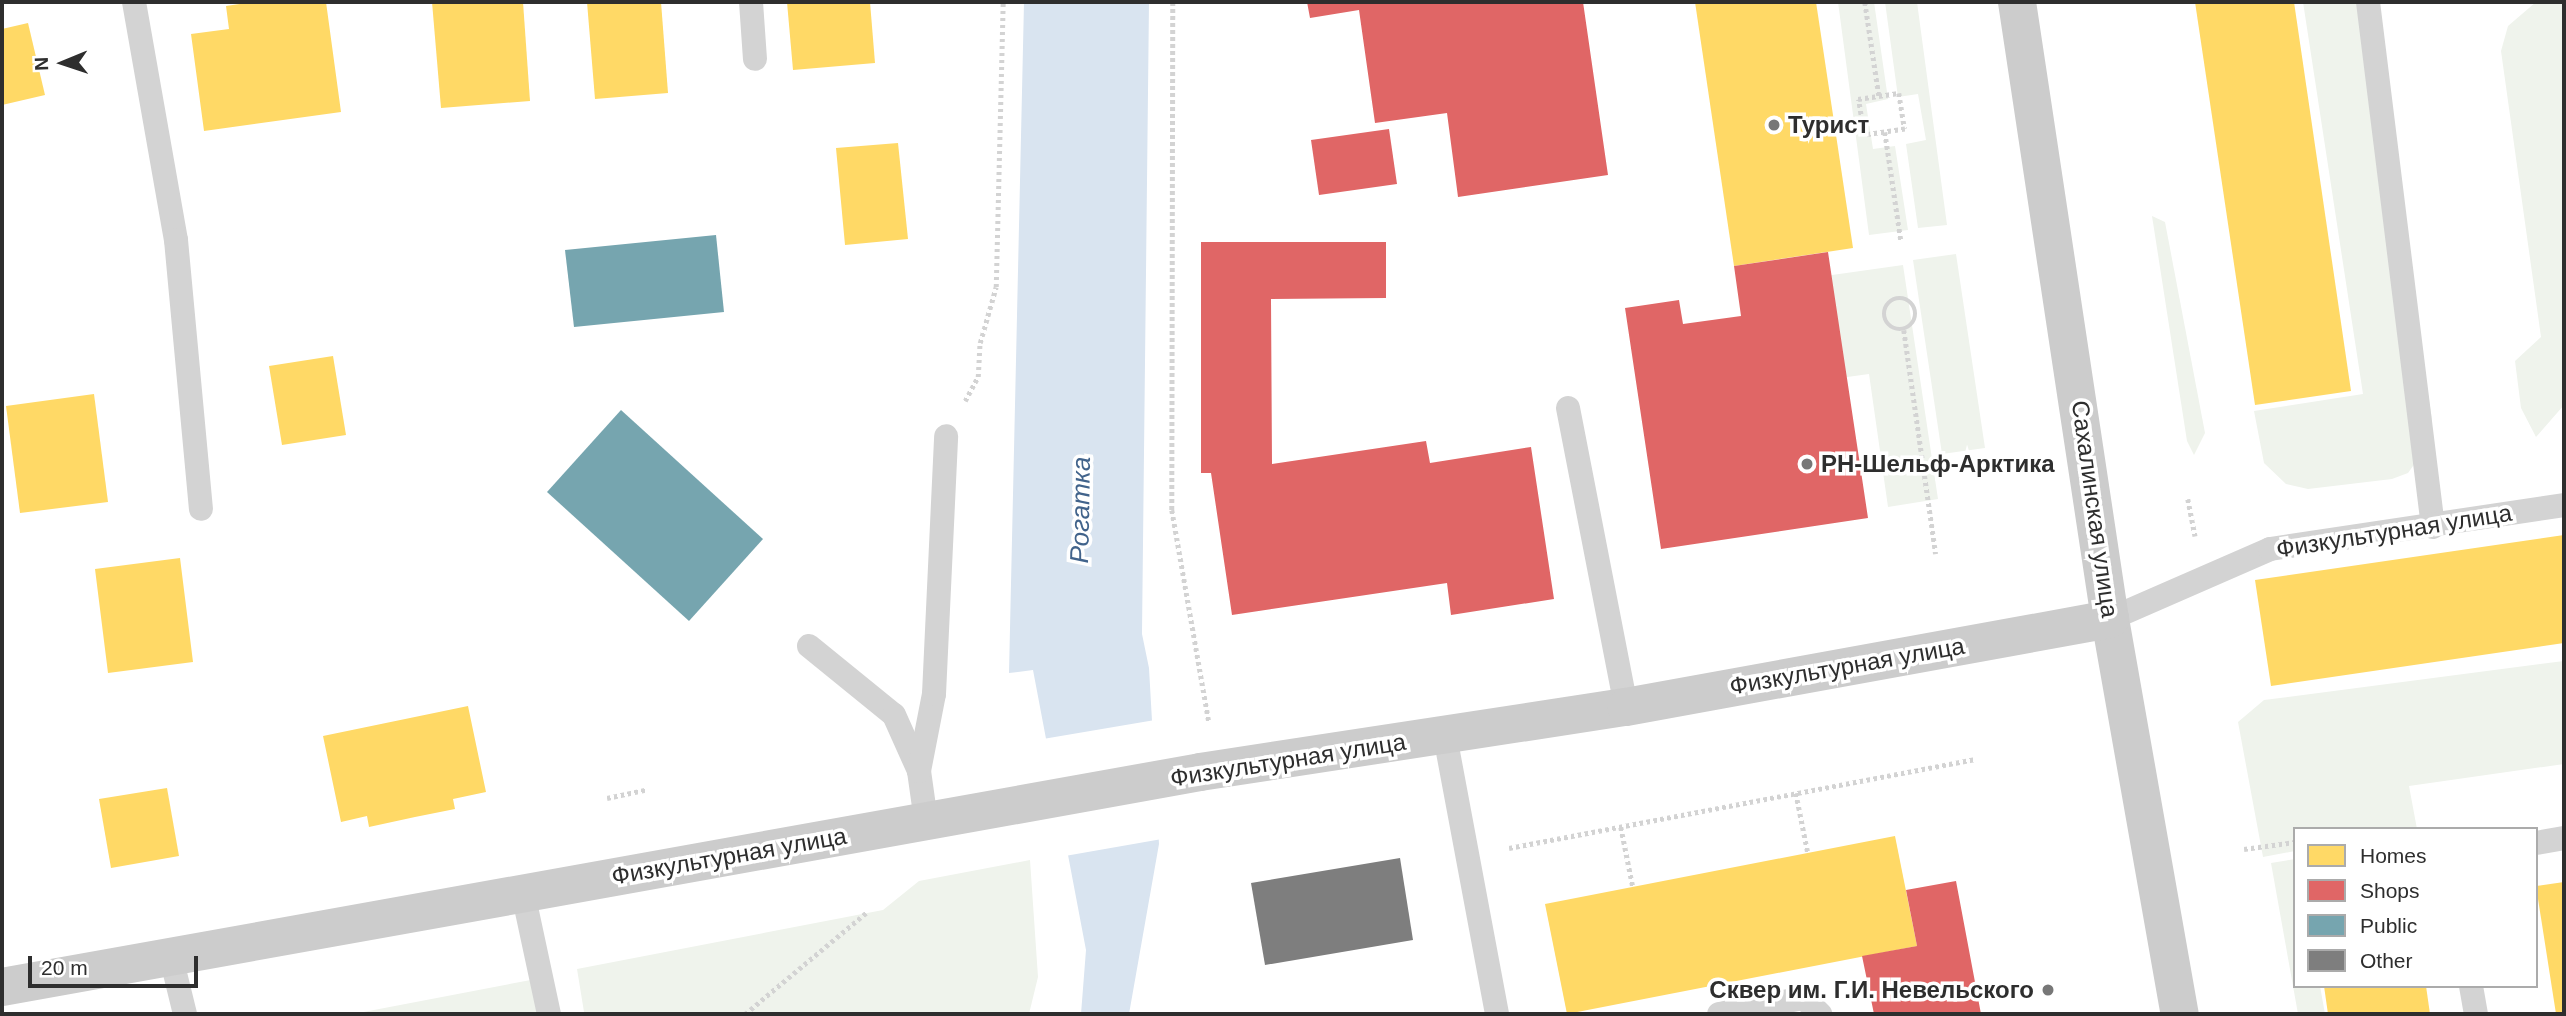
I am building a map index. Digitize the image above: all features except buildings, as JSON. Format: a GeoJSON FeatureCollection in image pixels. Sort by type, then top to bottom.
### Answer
{"type":"FeatureCollection","features":[{"type":"Feature","properties":{"kind":"street","name":"Сахалинская улица"},"geometry":{"type":"LineString","coordinates":[[2017,2],[2110,619],[2180,1014]]}},
{"type":"Feature","properties":{"kind":"street","name":"Физкультурная улица"},"geometry":{"type":"LineString","coordinates":[[2,987],[1200,772],[1626,706],[2110,619]]}},
{"type":"Feature","properties":{"kind":"lane"},"geometry":{"type":"LineString","coordinates":[[134,2],[176,240],[201,509]]}},
{"type":"Feature","properties":{"kind":"lane"},"geometry":{"type":"LineString","coordinates":[[751,2],[755,59]]}},
{"type":"Feature","properties":{"kind":"lane"},"geometry":{"type":"LineString","coordinates":[[2368,2],[2433,527]]}},
{"type":"Feature","properties":{"kind":"lane"},"geometry":{"type":"LineString","coordinates":[[1568,408],[1626,706]]}},
{"type":"Feature","properties":{"kind":"lane"},"geometry":{"type":"LineString","coordinates":[[919,771],[934,694],[946,436]]}},
{"type":"Feature","properties":{"kind":"lane","name":"Физкультурная улица"},"geometry":{"type":"LineString","coordinates":[[2110,619],[2270,549],[2433,527],[2564,505]]}},
{"type":"Feature","properties":{"kind":"lane"},"geometry":{"type":"LineString","coordinates":[[809,646],[894,715],[919,771],[926,821]]}},
{"type":"Feature","properties":{"kind":"lane"},"geometry":{"type":"LineString","coordinates":[[1445,736],[1497,1014]]}},
{"type":"Feature","properties":{"kind":"lane"},"geometry":{"type":"LineString","coordinates":[[2538,843],[2564,838]]}},
{"type":"Feature","properties":{"kind":"lane"},"geometry":{"type":"LineString","coordinates":[[523,893],[549,1014]]}},
{"type":"Feature","properties":{"kind":"lane"},"geometry":{"type":"LineString","coordinates":[[171,957],[185,1014]]}},
{"type":"Feature","properties":{"kind":"lane"},"geometry":{"type":"LineString","coordinates":[[2471,988],[2476,1014]]}},
{"type":"Feature","properties":{"kind":"lane"},"geometry":{"type":"LineString","coordinates":[[1719,1014],[1804,998],[1820,1014]]}},
{"type":"Feature","properties":{"kind":"path"},"geometry":{"type":"LineString","coordinates":[[978,377],[980,343],[996,287],[1003,2]]}},
{"type":"Feature","properties":{"kind":"path"},"geometry":{"type":"LineString","coordinates":[[1173,2],[1172,510],[1209,721]]}},
{"type":"Feature","properties":{"kind":"path"},"geometry":{"type":"LineString","coordinates":[[1865,2],[1879,96]]}},
{"type":"Feature","properties":{"kind":"path"},"geometry":{"type":"LineString","coordinates":[[1899,93],[1905,129],[1864,135],[1858,99],[1879,96],[1899,93]]}},
{"type":"Feature","properties":{"kind":"path"},"geometry":{"type":"LineString","coordinates":[[1885,132],[1901,240]]}},
{"type":"Feature","properties":{"kind":"path"},"geometry":{"type":"LineString","coordinates":[[1902,298],[1910,301],[1916,317],[1903,330],[1894,330],[1884,315],[1892,300],[1902,298]]}},
{"type":"Feature","properties":{"kind":"path"},"geometry":{"type":"LineString","coordinates":[[1903,330],[1936,554]]}},
{"type":"Feature","properties":{"kind":"path"},"geometry":{"type":"LineString","coordinates":[[1503,849],[1976,759]]}},
{"type":"Feature","properties":{"kind":"path"},"geometry":{"type":"LineString","coordinates":[[607,798],[646,790]]}},
{"type":"Feature","properties":{"kind":"path"},"geometry":{"type":"LineString","coordinates":[[1796,793],[1808,853]]}},
{"type":"Feature","properties":{"kind":"path"},"geometry":{"type":"LineString","coordinates":[[1621,827],[1633,887]]}},
{"type":"Feature","properties":{"kind":"path"},"geometry":{"type":"LineString","coordinates":[[2244,849],[2293,842]]}},
{"type":"Feature","properties":{"kind":"path"},"geometry":{"type":"LineString","coordinates":[[744,1014],[868,911]]}},
{"type":"Feature","properties":{"kind":"shaded area"},"geometry":{"type":"Polygon","coordinates":[[[1838,2],[1874,2],[1888,99],[1866,104],[1873,149],[1895,146],[1908,230],[1869,235],[1838,2]]]}},
{"type":"Feature","properties":{"kind":"shaded area"},"geometry":{"type":"Polygon","coordinates":[[[1885,2],[1917,2],[1947,225],[1918,228],[1906,144],[1926,140],[1918,94],[1898,97],[1885,2]]]}},
{"type":"Feature","properties":{"kind":"shaded area"},"geometry":{"type":"Polygon","coordinates":[[[2303,2],[2369,2],[2432,420],[2431,441],[2408,473],[2392,479],[2308,489],[2286,484],[2264,463],[2254,411],[2363,394],[2303,2]]]}},
{"type":"Feature","properties":{"kind":"shaded area"},"geometry":{"type":"Polygon","coordinates":[[[2536,2],[2564,2],[2564,405],[2536,437],[2521,408],[2515,361],[2541,337],[2501,51],[2508,26],[2536,2]]]}},
{"type":"Feature","properties":{"kind":"shaded area"},"geometry":{"type":"Polygon","coordinates":[[[2152,216],[2165,222],[2205,433],[2194,455],[2187,441],[2152,216]]]}},
{"type":"Feature","properties":{"kind":"shaded area"},"geometry":{"type":"Polygon","coordinates":[[[1956,254],[1985,448],[1942,454],[1913,260],[1956,254]]]}},
{"type":"Feature","properties":{"kind":"shaded area"},"geometry":{"type":"Polygon","coordinates":[[[1903,265],[1938,499],[1888,507],[1869,374],[1840,378],[1825,276],[1903,265]]]}},
{"type":"Feature","properties":{"kind":"shaded area"},"geometry":{"type":"Polygon","coordinates":[[[2564,661],[2564,764],[2409,786],[2417,827],[2293,827],[2293,851],[2263,857],[2238,722],[2264,700],[2564,661]]]}},
{"type":"Feature","properties":{"kind":"shaded area"},"geometry":{"type":"Polygon","coordinates":[[[2293,859],[2293,986],[2271,863],[2293,859]]]}},
{"type":"Feature","properties":{"kind":"shaded area"},"geometry":{"type":"Polygon","coordinates":[[[1030,860],[1038,977],[1029,1014],[584,1012],[577,969],[883,910],[919,881],[1030,860]]]}},
{"type":"Feature","properties":{"kind":"shaded area"},"geometry":{"type":"Polygon","coordinates":[[[536,979],[546,1014],[353,1014],[536,979]]]}},
{"type":"Feature","properties":{"kind":"shaded area"},"geometry":{"type":"Polygon","coordinates":[[[2293,988],[2320,988],[2325,1014],[2298,1014],[2293,988]]]}},
{"type":"Feature","properties":{"kind":"water","name":"Рогатка"},"geometry":{"type":"Polygon","coordinates":[[[1024,2],[1149,2],[1142,634],[1149,668],[1159,844],[1129,1014],[1081,1014],[1086,950],[1033,670],[1009,673],[1024,2]]]}},
{"type":"Feature","properties":{"kind":"pier"},"geometry":{"type":"Polygon","coordinates":[[[1155,720],[1162,839],[1065,856],[1043,739],[1155,720]]]}},
{"type":"Feature","properties":{"kind":"place","name":"Турист"},"geometry":{"type":"Point","coordinates":[1774,125]}},
{"type":"Feature","properties":{"kind":"place","name":"РН-Шельф-Арктика"},"geometry":{"type":"Point","coordinates":[1807,464]}},
{"type":"Feature","properties":{"kind":"place","name":"Сквер им. Г.И. Невельского"},"geometry":{"type":"Point","coordinates":[2048,990]}}]}
